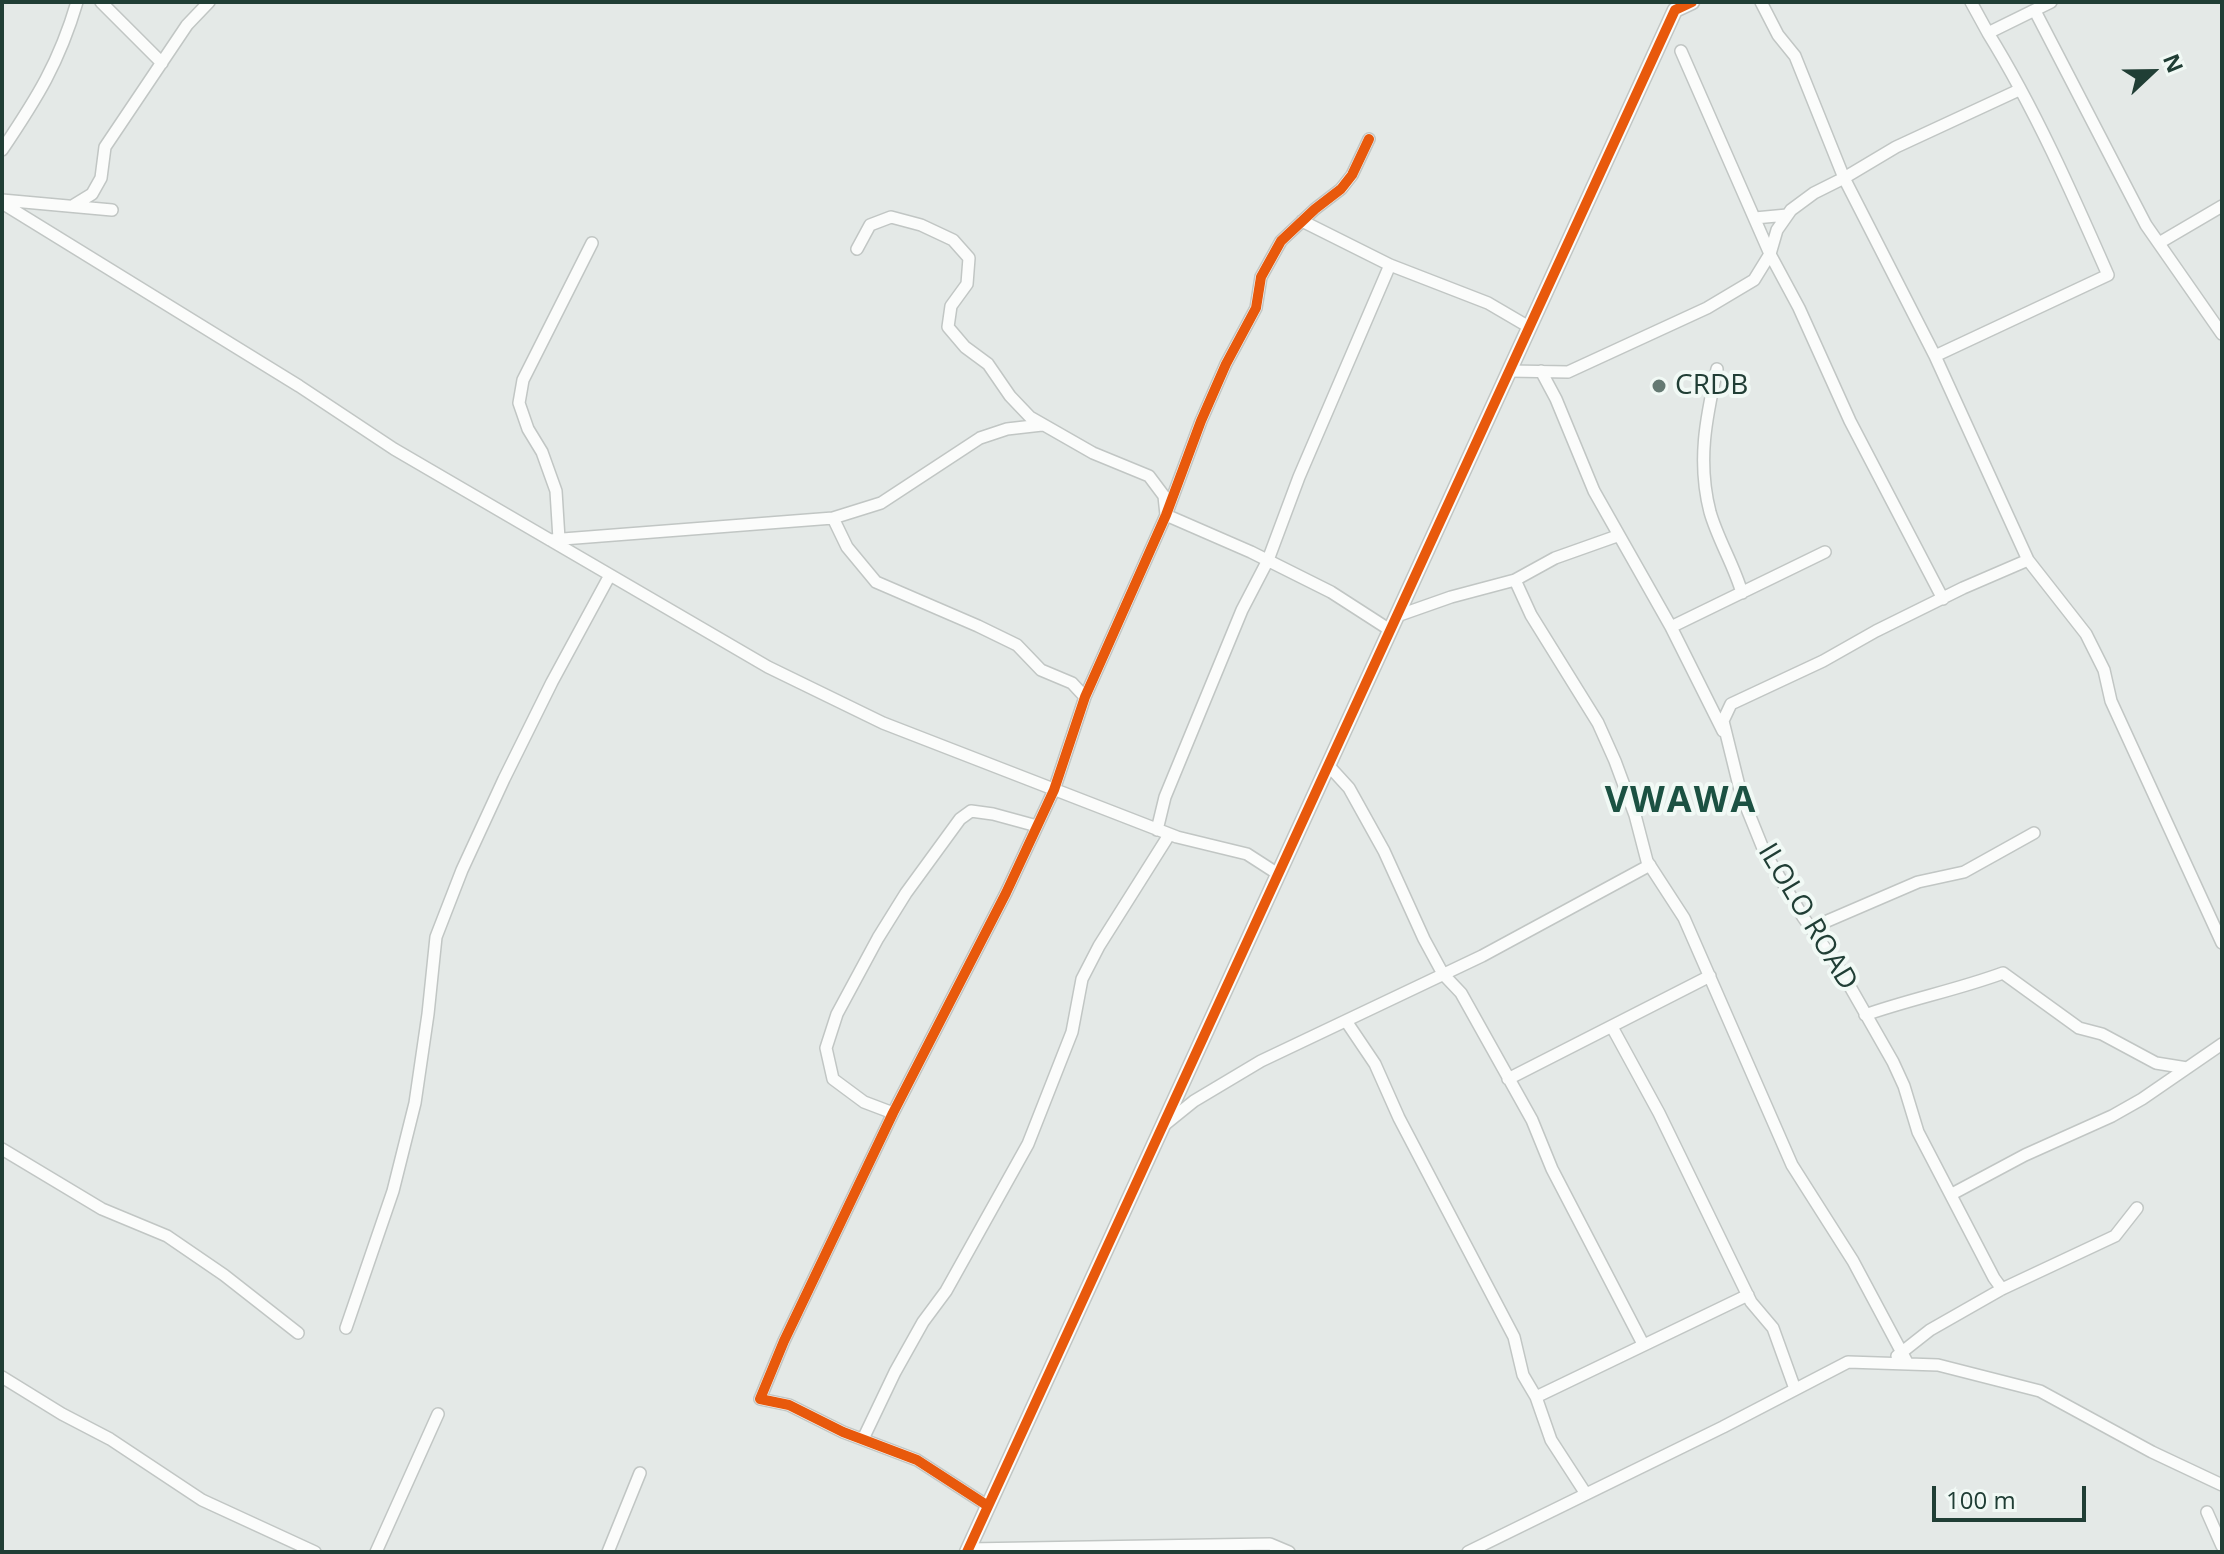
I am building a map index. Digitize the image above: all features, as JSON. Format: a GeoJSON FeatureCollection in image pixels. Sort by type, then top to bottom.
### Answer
{"type":"FeatureCollection","features":[{"type":"Feature","properties":{"kind":"street"},"geometry":{"type":"LineString","coordinates":[[2,150],[44,88],[61,52],[77,2]]}},
{"type":"Feature","properties":{"kind":"street"},"geometry":{"type":"LineString","coordinates":[[101,2],[162,63]]}},
{"type":"Feature","properties":{"kind":"street"},"geometry":{"type":"LineString","coordinates":[[74,205],[92,194],[101,178],[105,147],[187,25],[209,2]]}},
{"type":"Feature","properties":{"kind":"street"},"geometry":{"type":"LineString","coordinates":[[1289,1552],[1270,1544],[968,1550],[1675,10],[1692,2]]}},
{"type":"Feature","properties":{"kind":"street"},"geometry":{"type":"LineString","coordinates":[[1761,2],[1778,35],[1795,56],[1844,178],[1935,356],[2028,560],[2086,634],[2104,670],[2111,701],[2222,943]]}},
{"type":"Feature","properties":{"kind":"street"},"geometry":{"type":"LineString","coordinates":[[1935,356],[2108,275],[2075,201],[1971,2]]}},
{"type":"Feature","properties":{"kind":"street"},"geometry":{"type":"LineString","coordinates":[[1988,33],[2051,2]]}},
{"type":"Feature","properties":{"kind":"street"},"geometry":{"type":"LineString","coordinates":[[2035,11],[2146,225],[2222,334]]}},
{"type":"Feature","properties":{"kind":"street"},"geometry":{"type":"LineString","coordinates":[[1681,51],[1770,254],[1799,308],[1850,421],[1943,599]]}},
{"type":"Feature","properties":{"kind":"street"},"geometry":{"type":"LineString","coordinates":[[1509,371],[1568,372],[1707,308],[1754,280],[1770,254],[1777,230],[1787,215],[1814,193],[1896,147],[2019,90]]}},
{"type":"Feature","properties":{"kind":"street"},"geometry":{"type":"LineString","coordinates":[[988,1506],[917,1460],[843,1432],[789,1405],[760,1399],[784,1341],[893,1113],[1006,893],[1054,790],[1085,697],[1166,515],[1226,364],[1256,308],[1261,277],[1281,241],[1341,189],[1352,175],[1369,139]]}},
{"type":"Feature","properties":{"kind":"street"},"geometry":{"type":"LineString","coordinates":[[2,202],[112,210]]}},
{"type":"Feature","properties":{"kind":"street"},"geometry":{"type":"LineString","coordinates":[[2,202],[299,386],[394,449],[768,667],[883,723],[1169,835],[1247,854],[1278,874]]}},
{"type":"Feature","properties":{"kind":"street"},"geometry":{"type":"LineString","coordinates":[[2159,243],[2222,206]]}},
{"type":"Feature","properties":{"kind":"street"},"geometry":{"type":"LineString","coordinates":[[1755,218],[1787,215]]}},
{"type":"Feature","properties":{"kind":"street"},"geometry":{"type":"LineString","coordinates":[[857,249],[870,225],[891,217],[921,225],[953,240],[969,258],[967,284],[951,306],[948,327],[965,347],[988,364],[1010,396],[1030,417],[1093,453],[1149,476],[1164,496],[1166,515]]}},
{"type":"Feature","properties":{"kind":"street"},"geometry":{"type":"LineString","coordinates":[[1302,221],[1390,265],[1488,303],[1529,327]]}},
{"type":"Feature","properties":{"kind":"street"},"geometry":{"type":"LineString","coordinates":[[554,540],[556,491],[519,403],[523,380],[592,243]]}},
{"type":"Feature","properties":{"kind":"street"},"geometry":{"type":"LineString","coordinates":[[1157,830],[1165,797],[1242,610],[1268,560],[1299,477],[1390,265]]}},
{"type":"Feature","properties":{"kind":"street"},"geometry":{"type":"LineString","coordinates":[[1717,369],[1704,430],[1703,473],[1711,514],[1734,566],[1742,593]]}},
{"type":"Feature","properties":{"kind":"street","name":"ILOLO ROAD"},"geometry":{"type":"LineString","coordinates":[[1541,371],[1556,399],[1594,491],[1671,627],[1725,734],[1741,794],[1764,851],[1840,969],[1893,1062],[1918,1132],[2002,1289]]}},
{"type":"Feature","properties":{"kind":"street"},"geometry":{"type":"LineString","coordinates":[[554,540],[833,518],[881,503],[980,438],[1007,429],[1042,425]]}},
{"type":"Feature","properties":{"kind":"street"},"geometry":{"type":"LineString","coordinates":[[1166,515],[1331,592],[1390,630]]}},
{"type":"Feature","properties":{"kind":"street"},"geometry":{"type":"LineString","coordinates":[[833,518],[847,547],[876,582],[1017,645],[1041,670],[1072,683],[1085,697]]}},
{"type":"Feature","properties":{"kind":"street"},"geometry":{"type":"LineString","coordinates":[[1397,616],[1451,597],[1515,580],[1555,558],[1617,536]]}},
{"type":"Feature","properties":{"kind":"street"},"geometry":{"type":"LineString","coordinates":[[1671,627],[1825,552]]}},
{"type":"Feature","properties":{"kind":"street"},"geometry":{"type":"LineString","coordinates":[[1725,734],[1723,721],[1731,704],[1823,661],[1876,631],[2028,560]]}},
{"type":"Feature","properties":{"kind":"street"},"geometry":{"type":"LineString","coordinates":[[346,1328],[393,1191],[415,1103],[436,937],[462,870],[504,779],[610,575]]}},
{"type":"Feature","properties":{"kind":"street"},"geometry":{"type":"LineString","coordinates":[[1515,580],[1531,615],[1598,723],[1620,774],[1650,865],[1684,918],[1792,1165],[1853,1261],[1908,1364]]}},
{"type":"Feature","properties":{"kind":"street"},"geometry":{"type":"LineString","coordinates":[[1328,765],[1349,788],[1377,838],[1443,974],[1461,993],[1532,1120],[1558,1181],[1643,1344]]}},
{"type":"Feature","properties":{"kind":"street"},"geometry":{"type":"LineString","coordinates":[[893,1113],[864,1102],[833,1079],[826,1048],[837,1014],[906,893],[960,819],[971,811],[1037,826]]}},
{"type":"Feature","properties":{"kind":"street"},"geometry":{"type":"LineString","coordinates":[[1811,928],[1918,882],[1964,872],[2034,833]]}},
{"type":"Feature","properties":{"kind":"street"},"geometry":{"type":"LineString","coordinates":[[863,1439],[923,1322],[946,1291],[1028,1144],[1072,1032],[1082,979],[1099,946],[1169,835]]}},
{"type":"Feature","properties":{"kind":"street"},"geometry":{"type":"LineString","coordinates":[[1162,1127],[1194,1101],[1261,1061],[1482,956],[1650,865]]}},
{"type":"Feature","properties":{"kind":"street"},"geometry":{"type":"LineString","coordinates":[[1865,1015],[2003,973],[2079,1028],[2102,1034],[2156,1063],[2187,1068]]}},
{"type":"Feature","properties":{"kind":"street"},"geometry":{"type":"LineString","coordinates":[[1508,1079],[1710,976]]}},
{"type":"Feature","properties":{"kind":"street"},"geometry":{"type":"LineString","coordinates":[[1346,1021],[1375,1064],[1399,1118],[1514,1337],[1523,1375],[1536,1397],[1551,1440],[1586,1494]]}},
{"type":"Feature","properties":{"kind":"street"},"geometry":{"type":"LineString","coordinates":[[1612,1027],[1659,1113],[1748,1295],[1773,1328],[1795,1389]]}},
{"type":"Feature","properties":{"kind":"street"},"geometry":{"type":"LineString","coordinates":[[1952,1194],[2025,1155],[2112,1116],[2222,1044]]}},
{"type":"Feature","properties":{"kind":"street"},"geometry":{"type":"LineString","coordinates":[[2,1149],[102,1209],[167,1236],[224,1275],[298,1333]]}},
{"type":"Feature","properties":{"kind":"street"},"geometry":{"type":"LineString","coordinates":[[1886,1363],[1930,1330],[2002,1289],[2115,1236],[2137,1208]]}},
{"type":"Feature","properties":{"kind":"street"},"geometry":{"type":"LineString","coordinates":[[1536,1397],[1748,1295]]}},
{"type":"Feature","properties":{"kind":"street"},"geometry":{"type":"LineString","coordinates":[[1468,1552],[1848,1362],[1938,1365],[2040,1391],[2152,1452],[2222,1485]]}},
{"type":"Feature","properties":{"kind":"street"},"geometry":{"type":"LineString","coordinates":[[2,1377],[110,1439],[202,1500],[315,1552]]}},
{"type":"Feature","properties":{"kind":"street"},"geometry":{"type":"LineString","coordinates":[[376,1552],[438,1414]]}},
{"type":"Feature","properties":{"kind":"street"},"geometry":{"type":"LineString","coordinates":[[608,1552],[640,1473]]}},
{"type":"Feature","properties":{"kind":"street"},"geometry":{"type":"LineString","coordinates":[[2207,1512],[2222,1546]]}},
{"type":"Feature","properties":{"kind":"cycle path"},"geometry":{"type":"LineString","coordinates":[[967,1552],[1675,10],[1692,2]]}},
{"type":"Feature","properties":{"kind":"cycle path"},"geometry":{"type":"LineString","coordinates":[[988,1506],[917,1460],[843,1432],[789,1405],[760,1399],[784,1341],[893,1113],[1006,893],[1054,790],[1085,697],[1166,515],[1226,364],[1256,308],[1261,277],[1281,241],[1341,189],[1352,175],[1369,139]]}},
{"type":"Feature","properties":{"kind":"place","name":"CRDB"},"geometry":{"type":"Point","coordinates":[1659,386]}},
{"type":"Feature","properties":{"kind":"district","name":"VWAWA"},"geometry":{"type":"Point","coordinates":[1681,802]}}]}
